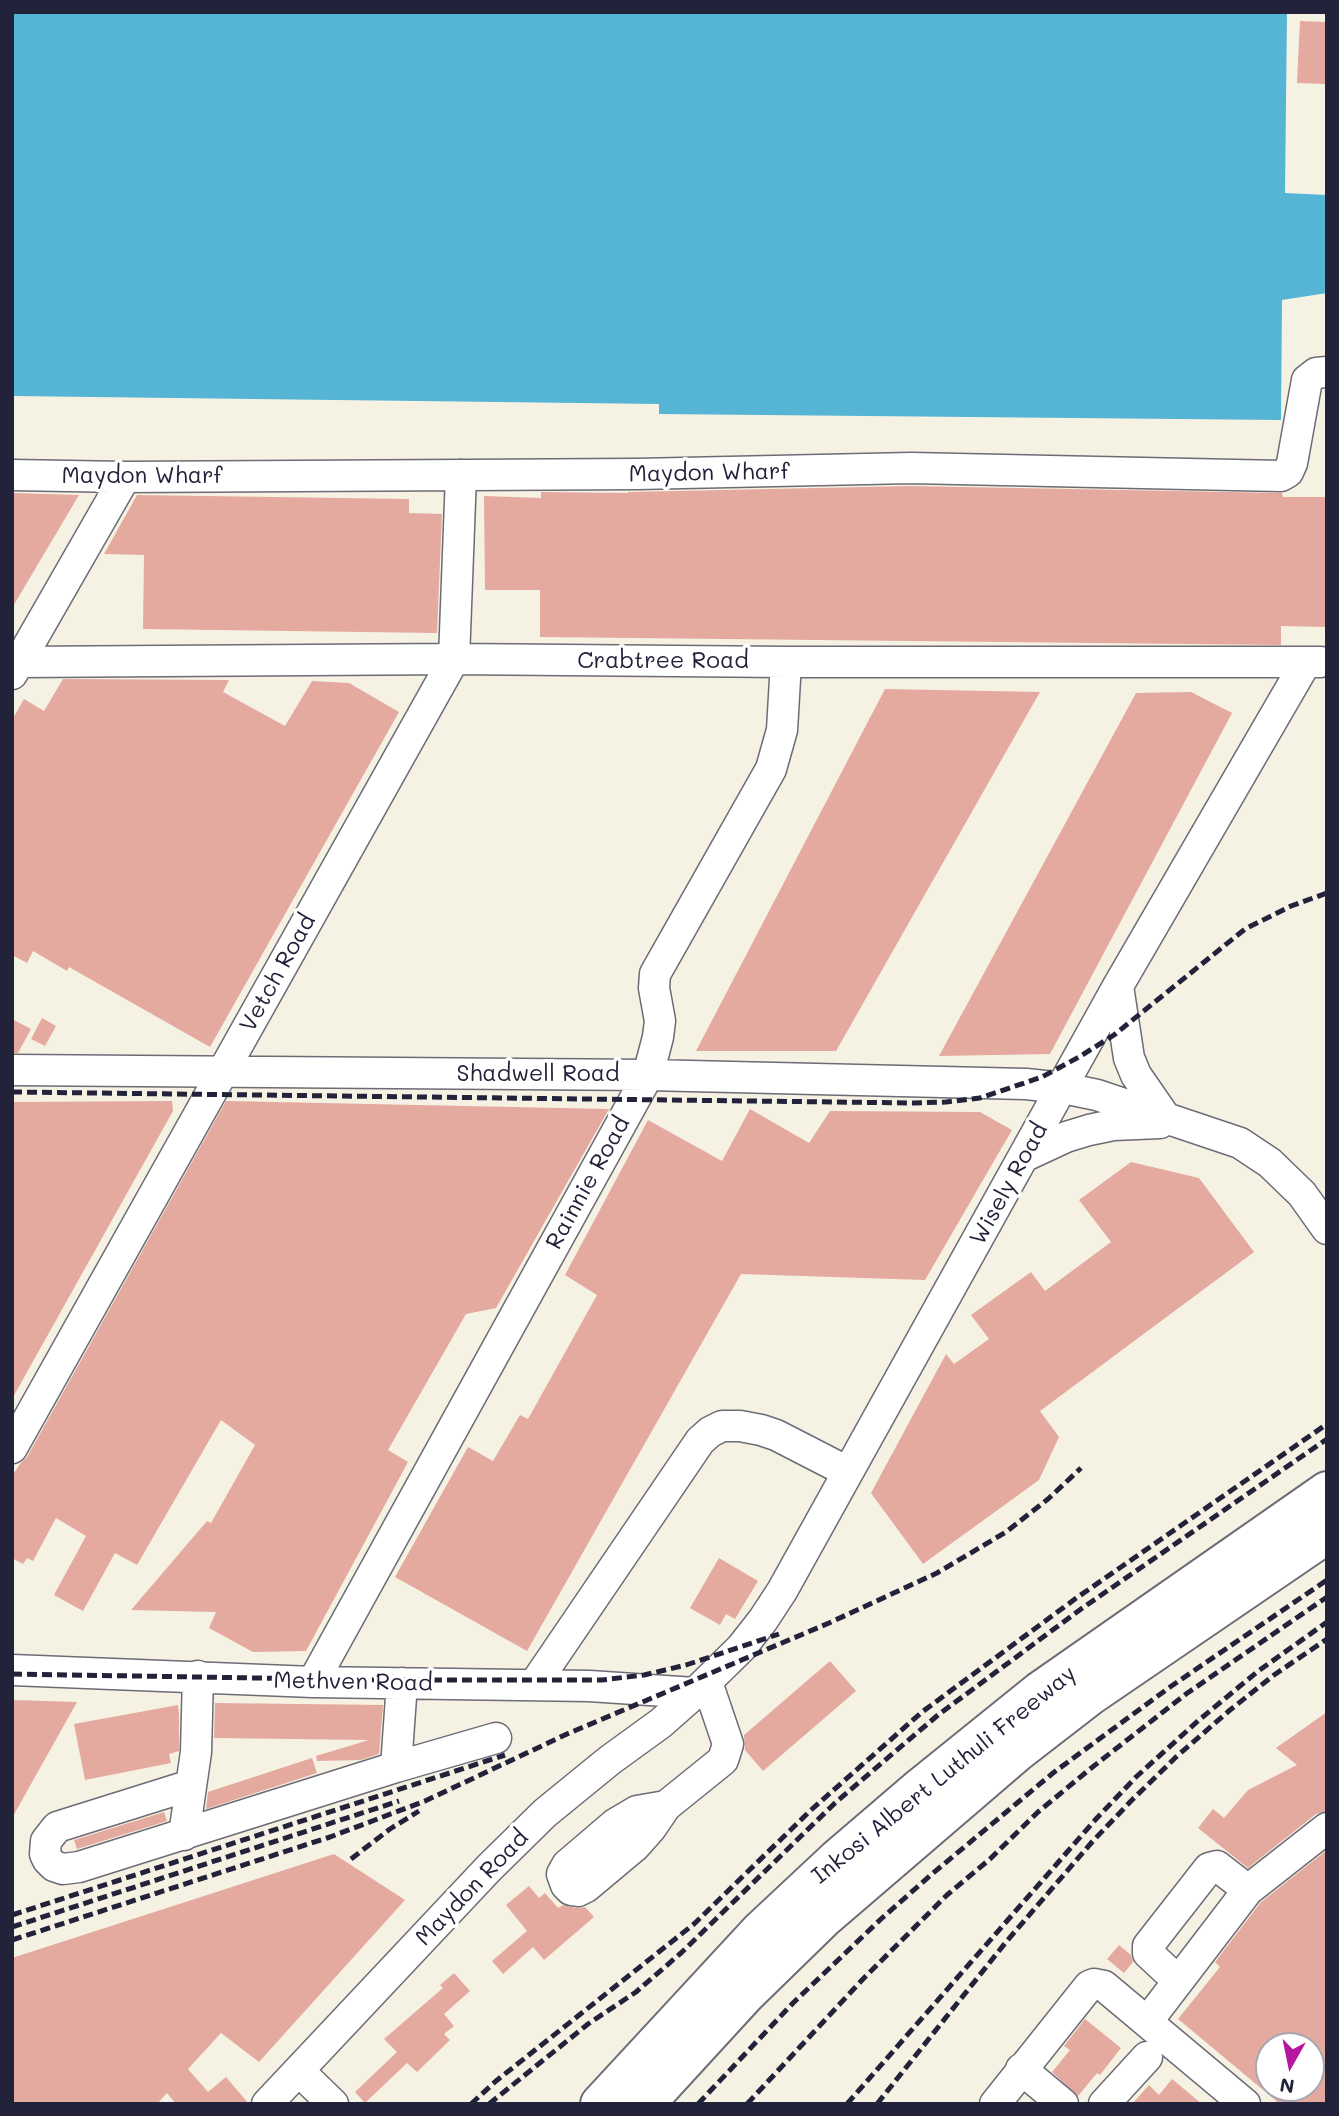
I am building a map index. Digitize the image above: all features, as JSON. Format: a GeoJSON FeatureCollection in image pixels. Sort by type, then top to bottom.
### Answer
{"type":"FeatureCollection","features":[{"type":"Feature","properties":{"kind":"highway","name":"Inkosi Albert Luthuli Freeway"},"geometry":{"type":"LineString","coordinates":[[600,2104],[760,1931],[837,1859],[921,1787],[1040,1691],[1327,1491]]}},
{"type":"Feature","properties":{"kind":"highway","name":"Inkosi Albert Luthuli Freeway"},"geometry":{"type":"LineString","coordinates":[[645,2104],[745,1995],[825,1917],[1016,1753],[1091,1696],[1327,1534]]}},
{"type":"Feature","properties":{"kind":"street","name":"Maydon Wharf"},"geometry":{"type":"LineString","coordinates":[[12,475],[125,477],[637,474],[911,468],[1281,477],[1288,472],[1292,463],[1307,380],[1316,373],[1327,372]]}},
{"type":"Feature","properties":{"kind":"street","name":"Vetch Road"},"geometry":{"type":"LineString","coordinates":[[12,1448],[454,659],[461,475]]}},
{"type":"Feature","properties":{"kind":"street"},"geometry":{"type":"LineString","coordinates":[[16,668],[125,477]]}},
{"type":"Feature","properties":{"kind":"street","name":"Crabtree Road"},"geometry":{"type":"LineString","coordinates":[[16,668],[454,659],[1316,662]]}},
{"type":"Feature","properties":{"kind":"street","name":"Rainnie Road"},"geometry":{"type":"LineString","coordinates":[[313,1682],[648,1074],[659,1037],[655,974],[771,769],[782,730],[786,662]]}},
{"type":"Feature","properties":{"kind":"street","name":"Wisely Road"},"geometry":{"type":"LineString","coordinates":[[701,1688],[741,1648],[782,1591],[1118,986],[1316,662]]}},
{"type":"Feature","properties":{"kind":"street"},"geometry":{"type":"LineString","coordinates":[[1118,986],[1129,1058],[1136,1075],[1173,1119]]}},
{"type":"Feature","properties":{"kind":"street","name":"Shadwell Road"},"geometry":{"type":"LineString","coordinates":[[12,1070],[648,1074],[1026,1084],[1063,1088],[1097,1095],[1240,1143],[1270,1163],[1302,1194],[1327,1228]]}},
{"type":"Feature","properties":{"kind":"street"},"geometry":{"type":"LineString","coordinates":[[1023,1157],[1089,1130],[1173,1119]]}},
{"type":"Feature","properties":{"kind":"street"},"geometry":{"type":"LineString","coordinates":[[534,1685],[700,1441],[710,1432],[722,1426],[761,1430],[848,1472]]}},
{"type":"Feature","properties":{"kind":"street","name":"Methven Road"},"geometry":{"type":"LineString","coordinates":[[12,1670],[313,1682],[701,1688]]}},
{"type":"Feature","properties":{"kind":"street"},"geometry":{"type":"LineString","coordinates":[[184,1835],[197,1739],[198,1676]]}},
{"type":"Feature","properties":{"kind":"street"},"geometry":{"type":"LineString","coordinates":[[396,1767],[402,1683]]}},
{"type":"Feature","properties":{"kind":"street"},"geometry":{"type":"LineString","coordinates":[[666,1806],[726,1755],[728,1744],[701,1688]]}},
{"type":"Feature","properties":{"kind":"street","name":"Maydon Road"},"geometry":{"type":"LineString","coordinates":[[267,2104],[489,1868],[545,1813],[661,1723],[701,1688]]}},
{"type":"Feature","properties":{"kind":"street"},"geometry":{"type":"LineString","coordinates":[[191,1785],[57,1827],[46,1841],[45,1854],[54,1866],[68,1868],[184,1835],[496,1738]]}},
{"type":"Feature","properties":{"kind":"street"},"geometry":{"type":"LineString","coordinates":[[1147,2022],[1248,1890],[1327,1828]]}},
{"type":"Feature","properties":{"kind":"street"},"geometry":{"type":"LineString","coordinates":[[1178,1981],[1149,1953],[1148,1946],[1212,1866],[1221,1868],[1248,1890]]}},
{"type":"Feature","properties":{"kind":"street"},"geometry":{"type":"LineString","coordinates":[[995,2104],[1089,1986],[1094,1984],[1104,1986],[1245,2104]]}},
{"type":"Feature","properties":{"kind":"street"},"geometry":{"type":"LineString","coordinates":[[1104,2104],[1147,2057]]}},
{"type":"Feature","properties":{"kind":"street"},"geometry":{"type":"LineString","coordinates":[[1021,2069],[1063,2104]]}},
{"type":"Feature","properties":{"kind":"street"},"geometry":{"type":"LineString","coordinates":[[299,2071],[333,2104]]}},
{"type":"Feature","properties":{"kind":"water"},"geometry":{"type":"Polygon","coordinates":[[[12,12],[1287,12],[1285,193],[1327,195],[1327,293],[1282,300],[1281,420],[659,414],[659,404],[12,396],[12,12]]]}},
{"type":"Feature","properties":{"kind":"building"},"geometry":{"type":"Polygon","coordinates":[[[1300,21],[1327,22],[1327,84],[1297,83],[1300,21]]]}},
{"type":"Feature","properties":{"kind":"building"},"geometry":{"type":"Polygon","coordinates":[[[911,486],[1282,493],[1283,497],[1327,497],[1327,627],[1281,626],[1281,645],[540,637],[540,590],[485,590],[484,496],[541,498],[541,492],[628,493],[911,486]]]}},
{"type":"Feature","properties":{"kind":"building"},"geometry":{"type":"Polygon","coordinates":[[[12,493],[79,495],[12,608],[12,493]]]}},
{"type":"Feature","properties":{"kind":"building"},"geometry":{"type":"Polygon","coordinates":[[[137,495],[409,499],[409,513],[442,514],[437,633],[143,629],[144,555],[104,554],[137,495]]]}},
{"type":"Feature","properties":{"kind":"building"},"geometry":{"type":"Polygon","coordinates":[[[63,679],[229,680],[223,692],[285,726],[312,681],[349,683],[399,712],[210,1047],[69,967],[67,971],[33,951],[27,963],[12,955],[12,720],[24,699],[44,711],[63,679]]]}},
{"type":"Feature","properties":{"kind":"building"},"geometry":{"type":"Polygon","coordinates":[[[885,689],[1040,692],[836,1051],[696,1051],[885,689]]]}},
{"type":"Feature","properties":{"kind":"building"},"geometry":{"type":"Polygon","coordinates":[[[1191,692],[1232,713],[1050,1054],[939,1056],[1136,693],[1191,692]]]}},
{"type":"Feature","properties":{"kind":"building"},"geometry":{"type":"Polygon","coordinates":[[[42,1018],[56,1026],[45,1046],[31,1039],[42,1018]]]}},
{"type":"Feature","properties":{"kind":"building"},"geometry":{"type":"Polygon","coordinates":[[[12,1019],[31,1029],[18,1053],[12,1053],[12,1019]]]}},
{"type":"Feature","properties":{"kind":"building"},"geometry":{"type":"Polygon","coordinates":[[[172,1101],[173,1111],[12,1399],[12,1102],[172,1101]]]}},
{"type":"Feature","properties":{"kind":"building"},"geometry":{"type":"Polygon","coordinates":[[[226,1101],[609,1109],[496,1308],[466,1314],[388,1450],[408,1462],[306,1651],[253,1652],[209,1628],[216,1612],[131,1610],[207,1521],[211,1523],[255,1445],[221,1420],[137,1565],[115,1553],[83,1611],[54,1595],[86,1536],[56,1518],[33,1561],[27,1558],[23,1564],[12,1558],[12,1476],[27,1457],[226,1101]]]}},
{"type":"Feature","properties":{"kind":"building"},"geometry":{"type":"Polygon","coordinates":[[[750,1109],[809,1143],[830,1111],[980,1112],[1012,1130],[925,1280],[741,1274],[527,1651],[395,1577],[468,1447],[493,1461],[520,1415],[528,1419],[597,1295],[565,1275],[648,1120],[722,1161],[750,1109]]]}},
{"type":"Feature","properties":{"kind":"building"},"geometry":{"type":"Polygon","coordinates":[[[1131,1162],[1199,1178],[1254,1252],[1040,1411],[1059,1437],[1039,1480],[923,1564],[871,1493],[946,1354],[954,1364],[989,1339],[971,1315],[1031,1272],[1045,1291],[1111,1242],[1079,1200],[1131,1162]]]}},
{"type":"Feature","properties":{"kind":"building"},"geometry":{"type":"Polygon","coordinates":[[[719,1558],[758,1581],[735,1619],[726,1614],[720,1625],[690,1608],[719,1558]]]}},
{"type":"Feature","properties":{"kind":"building"},"geometry":{"type":"Polygon","coordinates":[[[830,1661],[856,1691],[763,1771],[745,1750],[744,1735],[830,1661]]]}},
{"type":"Feature","properties":{"kind":"building"},"geometry":{"type":"Polygon","coordinates":[[[12,1700],[77,1702],[12,1818],[12,1700]]]}},
{"type":"Feature","properties":{"kind":"building"},"geometry":{"type":"Polygon","coordinates":[[[215,1703],[383,1705],[379,1754],[361,1760],[317,1761],[316,1756],[369,1740],[214,1738],[215,1703]]]}},
{"type":"Feature","properties":{"kind":"building"},"geometry":{"type":"Polygon","coordinates":[[[178,1705],[179,1751],[169,1754],[171,1763],[85,1780],[74,1724],[178,1705]]]}},
{"type":"Feature","properties":{"kind":"building"},"geometry":{"type":"Polygon","coordinates":[[[1327,1712],[1327,1811],[1316,1814],[1248,1868],[1198,1828],[1213,1809],[1224,1818],[1248,1790],[1297,1765],[1276,1748],[1327,1712]]]}},
{"type":"Feature","properties":{"kind":"building"},"geometry":{"type":"Polygon","coordinates":[[[312,1758],[317,1773],[206,1809],[208,1792],[312,1758]]]}},
{"type":"Feature","properties":{"kind":"building"},"geometry":{"type":"Polygon","coordinates":[[[164,1812],[167,1821],[77,1849],[74,1840],[164,1812]]]}},
{"type":"Feature","properties":{"kind":"building"},"geometry":{"type":"Polygon","coordinates":[[[1327,1850],[1327,2104],[1278,2102],[1325,2102],[1325,2032],[1255,2032],[1255,2083],[1178,2019],[1220,1967],[1215,1962],[1261,1902],[1327,1850]]]}},
{"type":"Feature","properties":{"kind":"building"},"geometry":{"type":"Polygon","coordinates":[[[334,1854],[405,1900],[259,2062],[221,2033],[188,2069],[208,2092],[226,2077],[249,2104],[176,2104],[167,2093],[157,2104],[12,2104],[12,1958],[334,1854]]]}},
{"type":"Feature","properties":{"kind":"building"},"geometry":{"type":"Polygon","coordinates":[[[529,1886],[539,1898],[545,1893],[558,1908],[563,1905],[585,1907],[594,1917],[544,1960],[533,1947],[503,1974],[492,1961],[527,1931],[506,1905],[529,1886]]]}},
{"type":"Feature","properties":{"kind":"building"},"geometry":{"type":"Polygon","coordinates":[[[1119,1945],[1131,1955],[1133,1962],[1124,1973],[1107,1959],[1119,1945]]]}},
{"type":"Feature","properties":{"kind":"building"},"geometry":{"type":"Polygon","coordinates":[[[454,1973],[470,1991],[444,2014],[454,2026],[444,2034],[450,2040],[417,2072],[407,2063],[365,2103],[355,2092],[397,2052],[384,2039],[443,1988],[440,1985],[454,1973]]]}},
{"type":"Feature","properties":{"kind":"building"},"geometry":{"type":"Polygon","coordinates":[[[1085,2019],[1121,2048],[1100,2075],[1097,2073],[1078,2096],[1052,2072],[1070,2050],[1064,2046],[1085,2019]]]}},
{"type":"Feature","properties":{"kind":"building"},"geometry":{"type":"Polygon","coordinates":[[[1172,2079],[1202,2104],[1132,2104],[1149,2085],[1159,2095],[1172,2079]]]}},
{"type":"Feature","properties":{"kind":"railway"},"geometry":{"type":"LineString","coordinates":[[12,1092],[915,1103],[980,1098],[1042,1077],[1079,1057],[1114,1035],[1245,929],[1291,906],[1327,893]]}},
{"type":"Feature","properties":{"kind":"railway"},"geometry":{"type":"LineString","coordinates":[[471,2104],[496,2081],[694,1924],[811,1810],[922,1712],[1075,1599],[1327,1424]]}},
{"type":"Feature","properties":{"kind":"railway"},"geometry":{"type":"LineString","coordinates":[[489,2104],[588,2024],[636,1992],[681,1953],[835,1803],[938,1715],[1081,1609],[1327,1439]]}},
{"type":"Feature","properties":{"kind":"railway"},"geometry":{"type":"LineString","coordinates":[[12,1940],[330,1837],[425,1801],[567,1734],[829,1623],[937,1573],[1006,1532],[1048,1499],[1081,1468]]}},
{"type":"Feature","properties":{"kind":"railway"},"geometry":{"type":"LineString","coordinates":[[698,2104],[793,2003],[881,1919],[1053,1773],[1170,1687],[1327,1580]]}},
{"type":"Feature","properties":{"kind":"railway"},"geometry":{"type":"LineString","coordinates":[[747,2104],[863,1979],[947,1895],[990,1859],[1038,1812],[1186,1694],[1327,1597]]}},
{"type":"Feature","properties":{"kind":"railway"},"geometry":{"type":"LineString","coordinates":[[847,2104],[1096,1819],[1136,1777],[1257,1672],[1327,1622]]}},
{"type":"Feature","properties":{"kind":"railway"},"geometry":{"type":"LineString","coordinates":[[12,1674],[381,1680],[602,1680],[644,1675],[686,1665],[779,1634]]}},
{"type":"Feature","properties":{"kind":"railway"},"geometry":{"type":"LineString","coordinates":[[877,2104],[1006,1942],[1131,1801],[1230,1710],[1274,1675],[1327,1639]]}},
{"type":"Feature","properties":{"kind":"railway"},"geometry":{"type":"LineString","coordinates":[[12,1915],[505,1755]]}},
{"type":"Feature","properties":{"kind":"railway"},"geometry":{"type":"LineString","coordinates":[[12,1927],[399,1801]]}},
{"type":"Feature","properties":{"kind":"railway"},"geometry":{"type":"LineString","coordinates":[[351,1859],[419,1811]]}}]}
